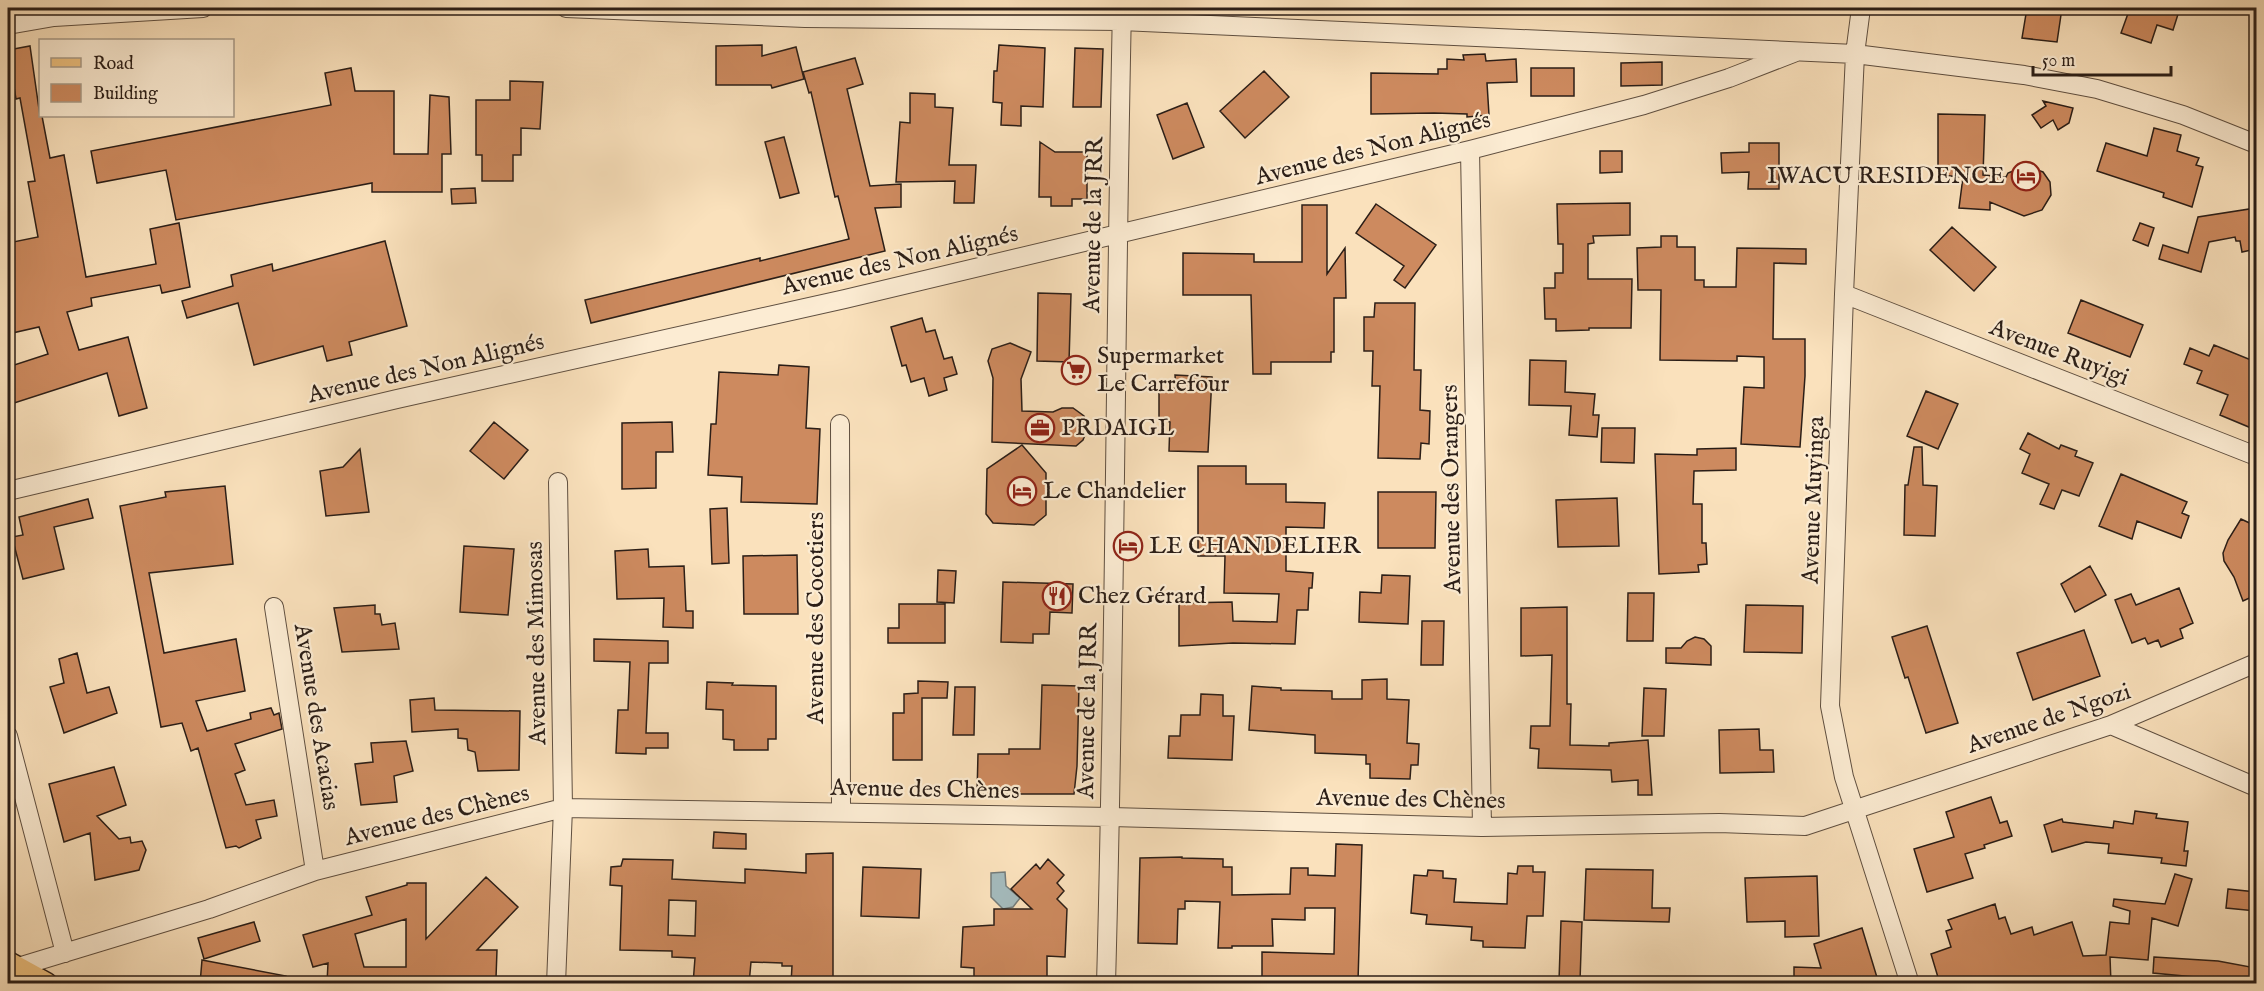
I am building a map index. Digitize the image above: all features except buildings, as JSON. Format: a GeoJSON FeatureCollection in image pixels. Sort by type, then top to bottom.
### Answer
{"type":"FeatureCollection","features":[{"type":"Feature","properties":{"kind":"main road"},"geometry":{"type":"LineString","coordinates":[[10,966],[46,984]]}},
{"type":"Feature","properties":{"kind":"street"},"geometry":{"type":"LineString","coordinates":[[8,25],[54,17],[203,8]]}},
{"type":"Feature","properties":{"kind":"street"},"geometry":{"type":"LineString","coordinates":[[566,8],[805,13],[1122,14],[1855,54],[2025,75],[2097,89],[2183,115],[2256,144]]}},
{"type":"Feature","properties":{"kind":"street","name":"Avenue Muyinga"},"geometry":{"type":"LineString","coordinates":[[1861,8],[1855,54],[1844,294],[1830,706],[1854,810],[1910,984]]}},
{"type":"Feature","properties":{"kind":"street","name":"Avenue de la JRR"},"geometry":{"type":"LineString","coordinates":[[1106,984],[1122,14]]}},
{"type":"Feature","properties":{"kind":"street","name":"Avenue des Non Alignés"},"geometry":{"type":"LineString","coordinates":[[8,491],[397,399],[845,299],[1470,150],[1644,105],[1729,78],[1796,52]]}},
{"type":"Feature","properties":{"kind":"street","name":"Avenue des Orangers"},"geometry":{"type":"LineString","coordinates":[[1470,150],[1482,827]]}},
{"type":"Feature","properties":{"kind":"street","name":"Avenue Ruyigi"},"geometry":{"type":"LineString","coordinates":[[1844,294],[2256,456]]}},
{"type":"Feature","properties":{"kind":"street","name":"Avenue des Cocotiers"},"geometry":{"type":"LineString","coordinates":[[840,424],[841,812]]}},
{"type":"Feature","properties":{"kind":"street","name":"Avenue des Mimosas"},"geometry":{"type":"LineString","coordinates":[[556,984],[563,808],[558,482]]}},
{"type":"Feature","properties":{"kind":"street","name":"Avenue des Acacias"},"geometry":{"type":"LineString","coordinates":[[274,607],[315,871]]}},
{"type":"Feature","properties":{"kind":"street","name":"Avenue de Ngozi"},"geometry":{"type":"LineString","coordinates":[[1854,810],[2111,725],[2256,663]]}},
{"type":"Feature","properties":{"kind":"street"},"geometry":{"type":"LineString","coordinates":[[2111,725],[2256,787]]}},
{"type":"Feature","properties":{"kind":"street"},"geometry":{"type":"LineString","coordinates":[[8,736],[65,953]]}},
{"type":"Feature","properties":{"kind":"street","name":"Avenue des Chènes"},"geometry":{"type":"LineString","coordinates":[[10,966],[65,953],[208,909],[315,871],[563,808],[1110,817],[1482,827],[1719,823],[1805,826],[1854,810]]}},
{"type":"Feature","properties":{"kind":"shaded area"},"geometry":{"type":"Polygon","coordinates":[[[1005,872],[1006,886],[1020,898],[1013,907],[1003,909],[991,897],[991,873],[1005,872]]]}},
{"type":"Feature","properties":{"kind":"place","name":"IWACU RESIDENCE"},"geometry":{"type":"Point","coordinates":[2026,176]}},
{"type":"Feature","properties":{"kind":"place","name":"Supermarket Le Carrefour"},"geometry":{"type":"Point","coordinates":[1076,370]}},
{"type":"Feature","properties":{"kind":"place","name":"PRDAIGL"},"geometry":{"type":"Point","coordinates":[1040,428]}},
{"type":"Feature","properties":{"kind":"place","name":"Le Chandelier"},"geometry":{"type":"Point","coordinates":[1022,491]}},
{"type":"Feature","properties":{"kind":"place","name":"LE CHANDELIER"},"geometry":{"type":"Point","coordinates":[1128,546]}},
{"type":"Feature","properties":{"kind":"place","name":"Chez Gérard"},"geometry":{"type":"Point","coordinates":[1057,596]}}]}
